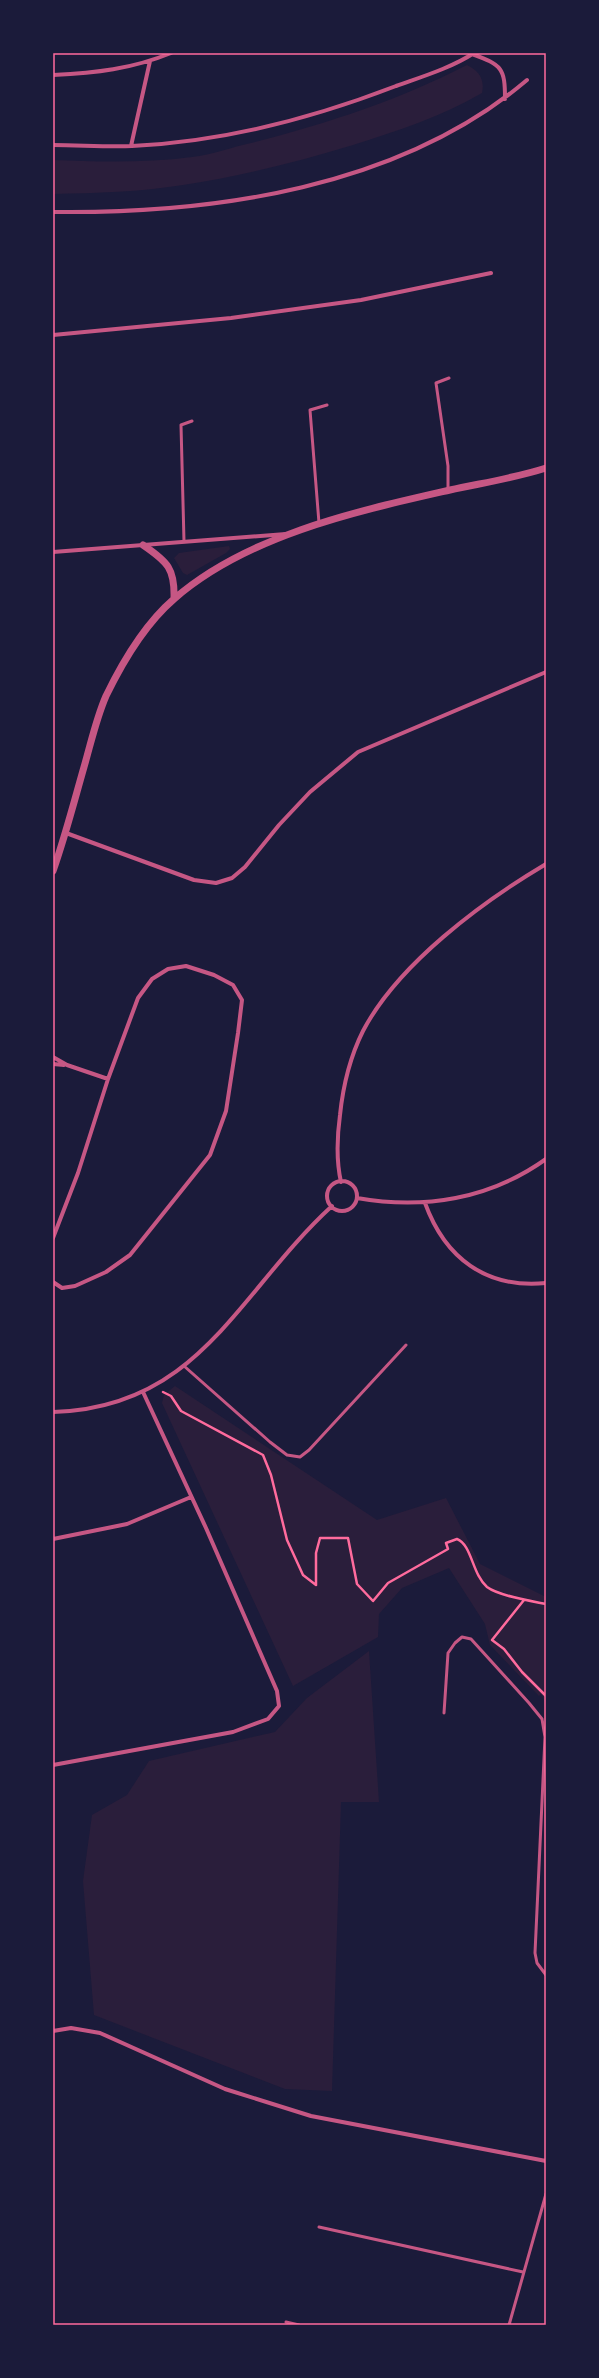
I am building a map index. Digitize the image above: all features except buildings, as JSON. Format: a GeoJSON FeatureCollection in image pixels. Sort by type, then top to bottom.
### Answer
{"type":"FeatureCollection","features":[{"type":"Feature","properties":{"kind":"street"},"geometry":{"type":"LineString","coordinates":[[53,75],[112,71],[150,61],[171,53]]}},
{"type":"Feature","properties":{"kind":"street"},"geometry":{"type":"LineString","coordinates":[[53,145],[132,146],[215,136],[321,112],[380,93],[473,54],[493,62],[505,77],[504,99]]}},
{"type":"Feature","properties":{"kind":"street"},"geometry":{"type":"LineString","coordinates":[[132,146],[150,61]]}},
{"type":"Feature","properties":{"kind":"street"},"geometry":{"type":"LineString","coordinates":[[53,212],[94,213],[194,207],[299,189],[360,170],[435,139],[504,99],[527,80]]}},
{"type":"Feature","properties":{"kind":"street"},"geometry":{"type":"LineString","coordinates":[[53,334],[231,318],[361,300],[491,273]]}},
{"type":"Feature","properties":{"kind":"street"},"geometry":{"type":"LineString","coordinates":[[53,871],[66,834],[95,725],[105,698],[131,651],[174,599],[209,574],[249,551],[286,534],[448,490],[546,468]]}},
{"type":"Feature","properties":{"kind":"street"},"geometry":{"type":"LineString","coordinates":[[53,552],[286,534]]}},
{"type":"Feature","properties":{"kind":"street"},"geometry":{"type":"LineString","coordinates":[[143,545],[162,558],[174,579],[174,599]]}},
{"type":"Feature","properties":{"kind":"street"},"geometry":{"type":"LineString","coordinates":[[66,834],[194,880],[216,883],[232,878],[310,792],[358,752],[546,672]]}},
{"type":"Feature","properties":{"kind":"street"},"geometry":{"type":"LineString","coordinates":[[341,1182],[337,1143],[344,1089],[356,1048],[374,1013],[402,978],[446,935],[493,897],[546,864]]}},
{"type":"Feature","properties":{"kind":"street"},"geometry":{"type":"LineString","coordinates":[[53,1238],[78,1173],[108,1079],[138,998],[152,979],[168,969],[186,966],[214,975],[233,985],[242,1000],[238,1033],[226,1111],[210,1155],[184,1191],[130,1255],[106,1272],[76,1286],[62,1288],[53,1282]]}},
{"type":"Feature","properties":{"kind":"street"},"geometry":{"type":"LineString","coordinates":[[53,1057],[66,1065],[108,1079]]}},
{"type":"Feature","properties":{"kind":"street"},"geometry":{"type":"LineString","coordinates":[[53,1064],[66,1065]]}},
{"type":"Feature","properties":{"kind":"street"},"geometry":{"type":"LineString","coordinates":[[357,1198],[379,1202],[425,1203],[475,1194],[499,1186],[546,1159]]}},
{"type":"Feature","properties":{"kind":"street"},"geometry":{"type":"LineString","coordinates":[[341,1182],[351,1184],[357,1193],[357,1198],[355,1204],[347,1210],[341,1211],[332,1206],[328,1193],[333,1185],[341,1182]]}},
{"type":"Feature","properties":{"kind":"street"},"geometry":{"type":"LineString","coordinates":[[425,1203],[439,1234],[465,1264],[489,1277],[503,1280],[546,1283]]}},
{"type":"Feature","properties":{"kind":"street"},"geometry":{"type":"LineString","coordinates":[[53,1412],[90,1408],[143,1392],[154,1387],[184,1366],[213,1340],[294,1242],[332,1206]]}},
{"type":"Feature","properties":{"kind":"street"},"geometry":{"type":"LineString","coordinates":[[53,1766],[233,1732],[268,1719],[279,1706],[277,1691],[143,1392]]}},
{"type":"Feature","properties":{"kind":"street"},"geometry":{"type":"LineString","coordinates":[[53,1539],[126,1524],[191,1497]]}},
{"type":"Feature","properties":{"kind":"street"},"geometry":{"type":"LineString","coordinates":[[53,2030],[71,2028],[100,2034],[225,2089],[298,2112],[546,2161]]}},
{"type":"Feature","properties":{"kind":"lane"},"geometry":{"type":"LineString","coordinates":[[448,490],[448,466],[436,383],[449,378]]}},
{"type":"Feature","properties":{"kind":"lane"},"geometry":{"type":"LineString","coordinates":[[319,524],[310,410],[327,405]]}},
{"type":"Feature","properties":{"kind":"lane"},"geometry":{"type":"LineString","coordinates":[[184,541],[181,425],[192,421]]}},
{"type":"Feature","properties":{"kind":"lane"},"geometry":{"type":"LineString","coordinates":[[184,1366],[270,1442],[287,1455],[300,1457],[309,1450],[406,1345]]}},
{"type":"Feature","properties":{"kind":"lane"},"geometry":{"type":"LineString","coordinates":[[444,1713],[448,1653],[455,1643],[462,1637],[471,1639],[542,1719],[545,1737],[535,1953],[537,1963],[546,1975]]}},
{"type":"Feature","properties":{"kind":"lane"},"geometry":{"type":"LineString","coordinates":[[509,2325],[546,2194]]}},
{"type":"Feature","properties":{"kind":"lane"},"geometry":{"type":"LineString","coordinates":[[319,2227],[523,2272]]}},
{"type":"Feature","properties":{"kind":"lane"},"geometry":{"type":"LineString","coordinates":[[286,2322],[299,2325]]}},
{"type":"Feature","properties":{"kind":"path"},"geometry":{"type":"LineString","coordinates":[[154,1387],[171,1396],[181,1411],[262,1455],[272,1475],[287,1540],[302,1576],[316,1585],[316,1553],[320,1538],[348,1538],[357,1584],[373,1601],[388,1583],[448,1549],[446,1543],[457,1539],[463,1541],[470,1555],[471,1563],[488,1587],[525,1600],[546,1604]]}},
{"type":"Feature","properties":{"kind":"path"},"geometry":{"type":"LineString","coordinates":[[525,1600],[492,1640],[504,1649],[522,1672],[546,1696]]}},
{"type":"Feature","properties":{"kind":"shaded area"},"geometry":{"type":"Polygon","coordinates":[[[467,65],[475,70],[480,76],[483,84],[482,93],[435,116],[402,129],[353,145],[269,168],[183,185],[134,191],[53,194],[53,160],[105,162],[140,161],[207,155],[307,128],[362,110],[441,78],[467,65]]]}},
{"type":"Feature","properties":{"kind":"shaded area"},"geometry":{"type":"Polygon","coordinates":[[[229,546],[230,549],[226,553],[187,575],[183,573],[174,558],[179,553],[229,546]]]}},
{"type":"Feature","properties":{"kind":"shaded area"},"geometry":{"type":"Polygon","coordinates":[[[175,1386],[377,1520],[446,1498],[480,1564],[546,1597],[546,1704],[541,1694],[539,1696],[490,1645],[485,1624],[449,1568],[402,1588],[379,1614],[378,1637],[293,1686],[162,1403],[164,1395],[175,1386]]]}},
{"type":"Feature","properties":{"kind":"shaded area"},"geometry":{"type":"Polygon","coordinates":[[[369,1651],[379,1802],[341,1802],[332,2091],[285,2089],[94,2015],[83,1881],[92,1815],[127,1795],[149,1761],[275,1732],[307,1698],[369,1651]]]}}]}
